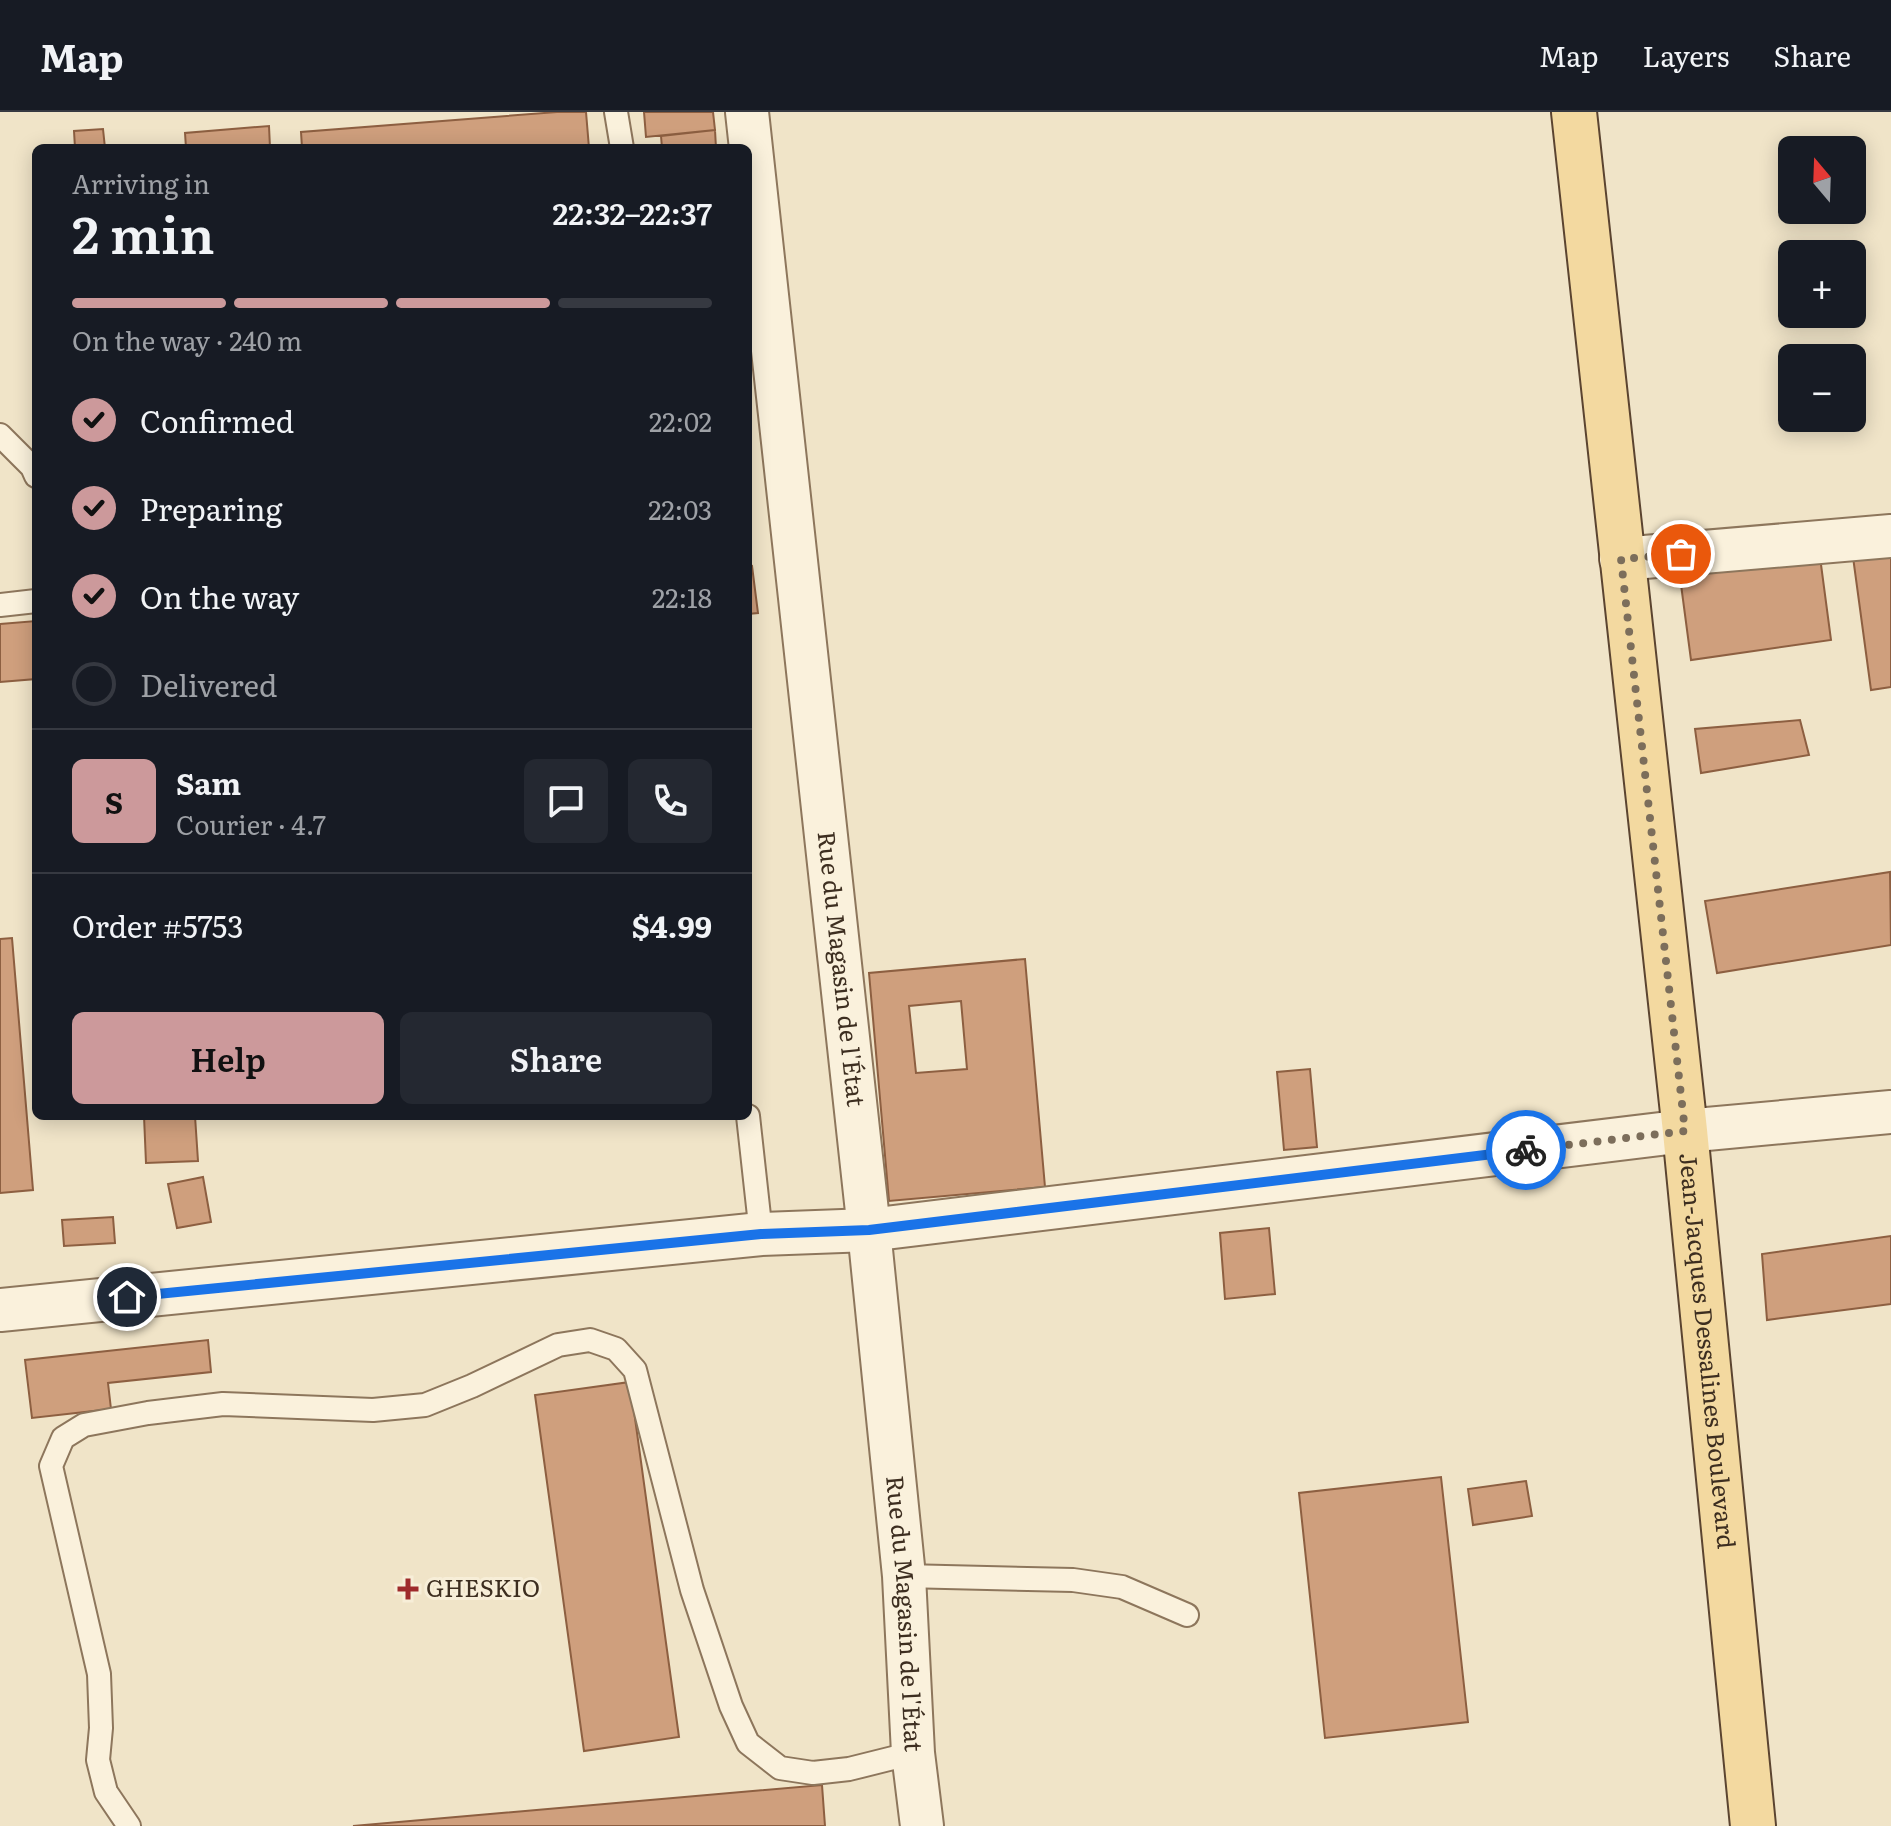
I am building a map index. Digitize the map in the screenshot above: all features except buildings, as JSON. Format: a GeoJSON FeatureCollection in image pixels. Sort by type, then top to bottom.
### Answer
{"type":"FeatureCollection","features":[{"type":"Feature","properties":{"kind":"main road","name":"Jean-Jacques Dessalines Boulevard"},"geometry":{"type":"LineString","coordinates":[[1574,112],[1685,1131],[1753,1826]]}},
{"type":"Feature","properties":{"kind":"street","name":"Rue du Magasin de l'État"},"geometry":{"type":"LineString","coordinates":[[747,112],[750,144]]}},
{"type":"Feature","properties":{"kind":"street","name":"Rue du Magasin de l'État"},"geometry":{"type":"LineString","coordinates":[[752,158],[869,1230],[904,1576],[913,1753],[922,1826]]}},
{"type":"Feature","properties":{"kind":"street"},"geometry":{"type":"LineString","coordinates":[[1621,559],[1891,536]]}},
{"type":"Feature","properties":{"kind":"street"},"geometry":{"type":"LineString","coordinates":[[0,1310],[761,1234],[869,1230],[1685,1131],[1891,1112]]}},
{"type":"Feature","properties":{"kind":"lane"},"geometry":{"type":"LineString","coordinates":[[616,112],[621,144]]}},
{"type":"Feature","properties":{"kind":"lane"},"geometry":{"type":"LineString","coordinates":[[0,435],[32,467]]}},
{"type":"Feature","properties":{"kind":"lane"},"geometry":{"type":"LineString","coordinates":[[0,605],[32,601]]}},
{"type":"Feature","properties":{"kind":"lane"},"geometry":{"type":"LineString","coordinates":[[748,1120],[761,1234]]}},
{"type":"Feature","properties":{"kind":"lane"},"geometry":{"type":"LineString","coordinates":[[129,1826],[106,1792],[98,1760],[101,1728],[99,1674],[51,1466],[63,1438],[84,1425],[223,1404],[373,1410],[425,1405],[558,1345],[590,1340],[616,1349],[635,1370],[692,1590],[731,1706],[748,1743],[780,1768],[813,1773],[849,1769],[913,1753]]}},
{"type":"Feature","properties":{"kind":"lane"},"geometry":{"type":"LineString","coordinates":[[904,1576],[1073,1580],[1122,1587],[1187,1615]]}},
{"type":"Feature","properties":{"kind":"way so far"},"geometry":{"type":"LineString","coordinates":[[1526,1150],[1685,1131],[1621,559],[1681,554]]}},
{"type":"Feature","properties":{"kind":"place","name":"GHESKIO"},"geometry":{"type":"Point","coordinates":[408,1589]}},
{"type":"Feature","properties":{"kind":"route"},"geometry":{"type":"LineString","coordinates":[[127,1297],[761,1234],[869,1230],[1526,1150]]}}]}
